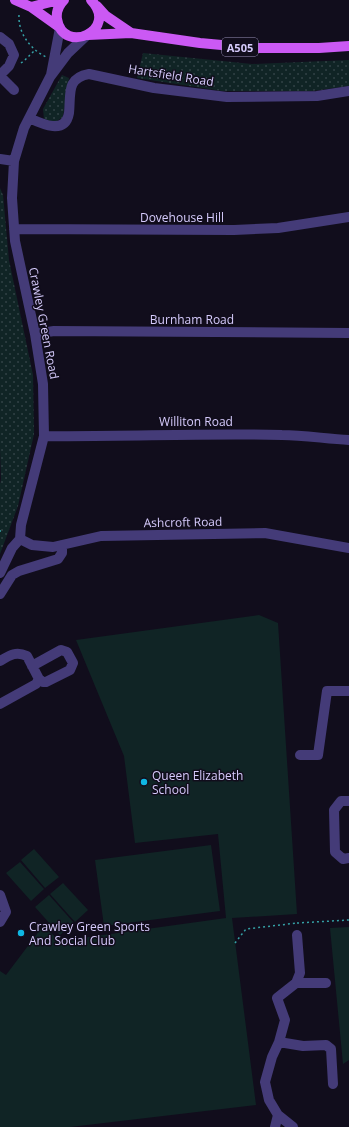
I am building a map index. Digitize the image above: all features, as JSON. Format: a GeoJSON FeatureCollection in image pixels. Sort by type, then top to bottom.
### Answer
{"type":"FeatureCollection","features":[{"type":"Feature","properties":{"kind":"main road"},"geometry":{"type":"LineString","coordinates":[[15,0],[31,6],[60,27],[69,36],[76,37],[131,33]]}},
{"type":"Feature","properties":{"kind":"main road"},"geometry":{"type":"LineString","coordinates":[[31,6],[59,0]]}},
{"type":"Feature","properties":{"kind":"main road"},"geometry":{"type":"LineString","coordinates":[[60,27],[56,14],[58,8],[64,0]]}},
{"type":"Feature","properties":{"kind":"main road"},"geometry":{"type":"LineString","coordinates":[[87,35],[97,25],[99,18],[94,2]]}},
{"type":"Feature","properties":{"kind":"main road"},"geometry":{"type":"LineString","coordinates":[[94,2],[106,16],[131,33]]}},
{"type":"Feature","properties":{"kind":"main road","name":"A505"},"geometry":{"type":"LineString","coordinates":[[131,33],[200,43],[254,48],[319,48],[349,46]]}},
{"type":"Feature","properties":{"kind":"street","name":"Crawley Green Road"},"geometry":{"type":"LineString","coordinates":[[50,77],[60,27]]}},
{"type":"Feature","properties":{"kind":"street","name":"Crawley Green Road"},"geometry":{"type":"LineString","coordinates":[[20,539],[20,525],[44,436],[43,384],[35,334],[15,241],[12,198],[14,161],[21,137],[29,118],[50,77],[68,53],[87,35]]}},
{"type":"Feature","properties":{"kind":"street"},"geometry":{"type":"LineString","coordinates":[[0,37],[9,44],[14,51],[14,58],[0,76],[14,90]]}},
{"type":"Feature","properties":{"kind":"street","name":"Hartsfield Road"},"geometry":{"type":"LineString","coordinates":[[29,118],[50,126],[58,126],[64,123],[69,113],[72,84],[76,78],[81,75],[89,74],[154,88],[227,97],[317,96],[349,91]]}},
{"type":"Feature","properties":{"kind":"street"},"geometry":{"type":"LineString","coordinates":[[0,159],[14,161]]}},
{"type":"Feature","properties":{"kind":"street","name":"Dovehouse Hill"},"geometry":{"type":"LineString","coordinates":[[14,229],[234,230],[278,228],[349,217]]}},
{"type":"Feature","properties":{"kind":"street","name":"Burnham Road"},"geometry":{"type":"LineString","coordinates":[[35,334],[54,331],[349,333]]}},
{"type":"Feature","properties":{"kind":"street","name":"Williton Road"},"geometry":{"type":"LineString","coordinates":[[44,436],[181,434],[284,435],[349,440]]}},
{"type":"Feature","properties":{"kind":"street","name":"Ashcroft Road"},"geometry":{"type":"LineString","coordinates":[[20,539],[32,545],[53,547],[101,536],[264,533],[349,548]]}},
{"type":"Feature","properties":{"kind":"street"},"geometry":{"type":"LineString","coordinates":[[0,573],[12,548],[20,539]]}},
{"type":"Feature","properties":{"kind":"street"},"geometry":{"type":"LineString","coordinates":[[0,594],[12,575],[19,571],[58,559],[62,553],[62,545]]}},
{"type":"Feature","properties":{"kind":"street"},"geometry":{"type":"LineString","coordinates":[[0,661],[13,654],[22,653],[27,656],[32,666],[39,679],[43,682],[46,682],[70,670],[73,663],[67,652],[62,650],[32,666]]}},
{"type":"Feature","properties":{"kind":"street"},"geometry":{"type":"LineString","coordinates":[[0,704],[36,684],[39,679]]}},
{"type":"Feature","properties":{"kind":"street"},"geometry":{"type":"LineString","coordinates":[[300,755],[318,755],[327,691],[349,691]]}},
{"type":"Feature","properties":{"kind":"street"},"geometry":{"type":"LineString","coordinates":[[349,801],[341,801],[334,810],[336,852],[343,859],[349,858]]}},
{"type":"Feature","properties":{"kind":"street"},"geometry":{"type":"LineString","coordinates":[[0,895],[6,912],[0,922]]}},
{"type":"Feature","properties":{"kind":"street"},"geometry":{"type":"LineString","coordinates":[[293,1127],[278,1115],[269,1100],[265,1082],[285,1020],[277,998],[296,983],[300,973],[297,935]]}},
{"type":"Feature","properties":{"kind":"street"},"geometry":{"type":"LineString","coordinates":[[296,983],[326,983]]}},
{"type":"Feature","properties":{"kind":"street"},"geometry":{"type":"LineString","coordinates":[[279,1042],[303,1046],[326,1045],[331,1050],[333,1084]]}},
{"type":"Feature","properties":{"kind":"street"},"geometry":{"type":"LineString","coordinates":[[274,1127],[278,1115]]}},
{"type":"Feature","properties":{"kind":"path"},"geometry":{"type":"LineString","coordinates":[[19,15],[20,28],[24,38],[35,50],[53,60]]}},
{"type":"Feature","properties":{"kind":"path"},"geometry":{"type":"LineString","coordinates":[[11,63],[18,64],[25,60],[35,50]]}},
{"type":"Feature","properties":{"kind":"path"},"geometry":{"type":"LineString","coordinates":[[235,943],[246,929],[297,923],[349,920]]}},
{"type":"Feature","properties":{"kind":"path"},"geometry":{"type":"LineString","coordinates":[[297,923],[297,935]]}},
{"type":"Feature","properties":{"kind":"green space"},"geometry":{"type":"Polygon","coordinates":[[[143,53],[252,64],[349,60],[349,86],[312,91],[222,91],[137,78],[143,53]]]}},
{"type":"Feature","properties":{"kind":"green space"},"geometry":{"type":"Polygon","coordinates":[[[62,75],[69,78],[63,117],[54,123],[44,119],[43,109],[62,75]]]}},
{"type":"Feature","properties":{"kind":"green space"},"geometry":{"type":"Polygon","coordinates":[[[0,188],[3,195],[9,260],[33,375],[34,434],[18,506],[0,554],[1,479],[0,188]]]}},
{"type":"Feature","properties":{"kind":"green space","name":"Queen Elizabeth School"},"geometry":{"type":"Polygon","coordinates":[[[259,615],[278,623],[297,914],[232,918],[256,1105],[70,1127],[0,1127],[0,971],[6,975],[43,926],[60,941],[226,918],[218,834],[135,843],[124,756],[76,640],[259,615]]]}},
{"type":"Feature","properties":{"kind":"green space"},"geometry":{"type":"Polygon","coordinates":[[[211,845],[220,911],[104,926],[95,860],[211,845]]]}},
{"type":"Feature","properties":{"kind":"green space"},"geometry":{"type":"Polygon","coordinates":[[[34,849],[59,877],[45,888],[21,860],[34,849]]]}},
{"type":"Feature","properties":{"kind":"green space"},"geometry":{"type":"Polygon","coordinates":[[[20,862],[44,889],[31,901],[6,873],[20,862]]]}},
{"type":"Feature","properties":{"kind":"green space"},"geometry":{"type":"Polygon","coordinates":[[[63,883],[88,910],[75,922],[50,894],[63,883]]]}},
{"type":"Feature","properties":{"kind":"green space"},"geometry":{"type":"Polygon","coordinates":[[[49,895],[74,923],[60,935],[35,907],[49,895]]]}},
{"type":"Feature","properties":{"kind":"green space"},"geometry":{"type":"Polygon","coordinates":[[[349,927],[349,1060],[343,1064],[330,928],[349,927]]]}},
{"type":"Feature","properties":{"kind":"place","name":"Queen Elizabeth School"},"geometry":{"type":"Point","coordinates":[144,782]}},
{"type":"Feature","properties":{"kind":"place","name":"Crawley Green Sports And Social Club"},"geometry":{"type":"Point","coordinates":[21,933]}}]}
